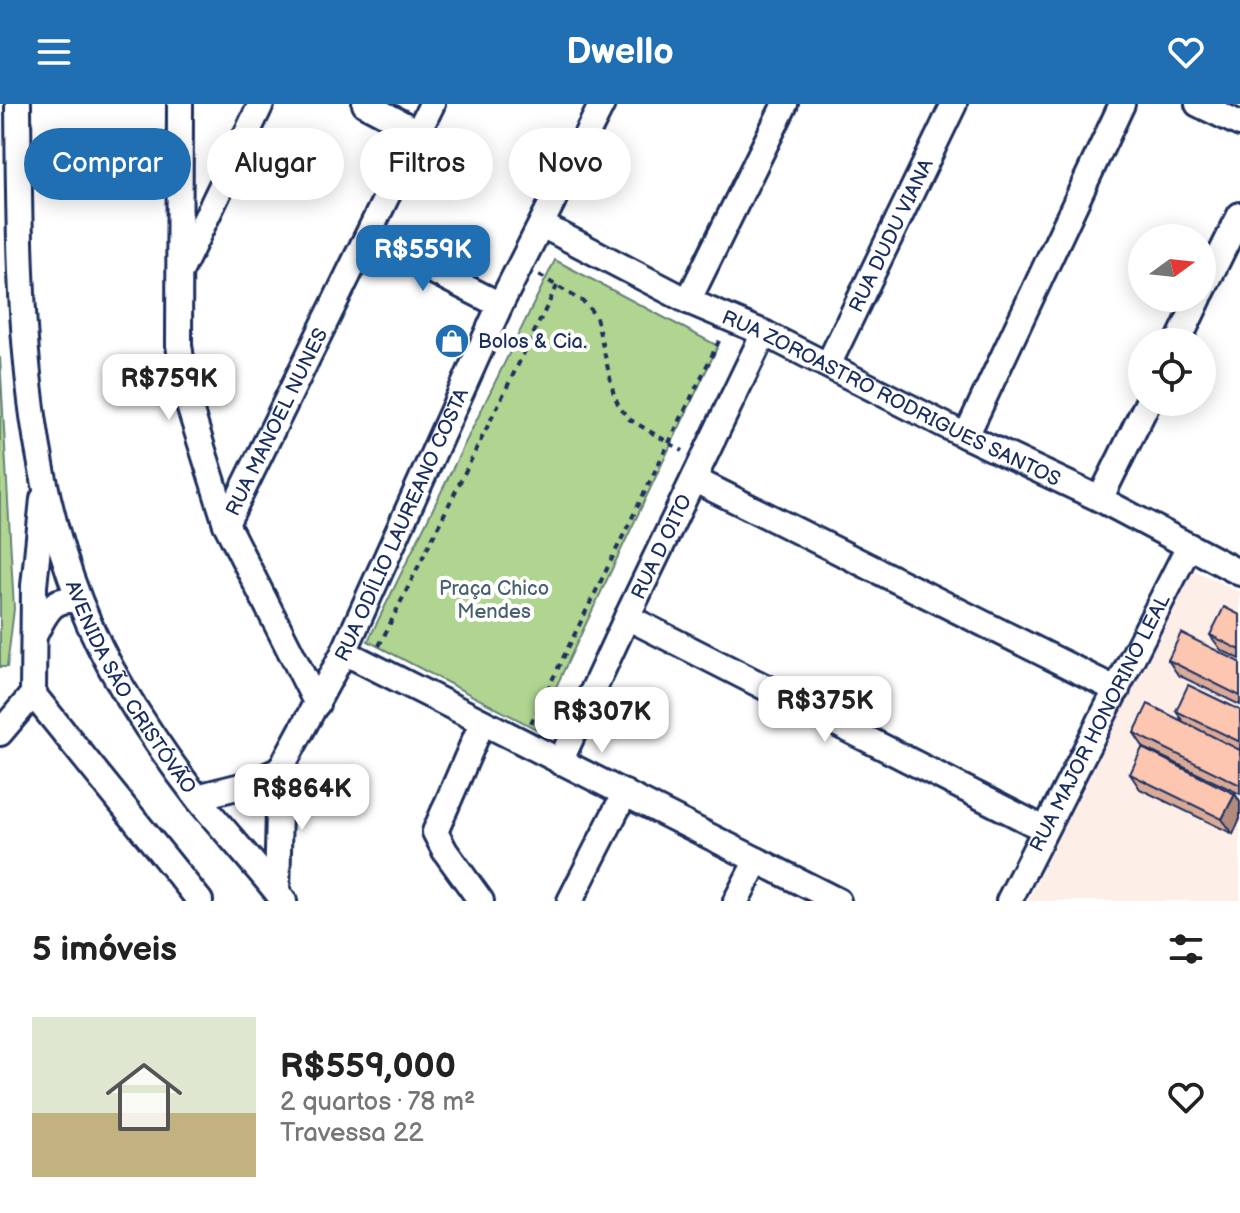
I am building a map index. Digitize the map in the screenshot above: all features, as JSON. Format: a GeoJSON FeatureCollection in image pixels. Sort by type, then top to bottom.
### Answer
{"type":"FeatureCollection","features":[{"type":"Feature","properties":{"kind":"street"},"geometry":{"type":"LineString","coordinates":[[18,104],[20,284],[44,489],[34,586],[33,694],[200,901]]}},
{"type":"Feature","properties":{"kind":"street"},"geometry":{"type":"LineString","coordinates":[[180,104],[179,345],[182,378],[226,524],[317,704]]}},
{"type":"Feature","properties":{"kind":"street"},"geometry":{"type":"LineString","coordinates":[[180,272],[261,104]]}},
{"type":"Feature","properties":{"kind":"street"},"geometry":{"type":"LineString","coordinates":[[365,104],[410,128]]}},
{"type":"Feature","properties":{"kind":"street","name":"RUA MANOEL NUNES"},"geometry":{"type":"LineString","coordinates":[[420,128],[432,104]]}},
{"type":"Feature","properties":{"kind":"street","name":"RUA ODÍLIO LAUREANO COSTA"},"geometry":{"type":"LineString","coordinates":[[280,770],[344,652],[500,305],[602,104]]}},
{"type":"Feature","properties":{"kind":"street"},"geometry":{"type":"LineString","coordinates":[[688,301],[785,104]]}},
{"type":"Feature","properties":{"kind":"street","name":"RUA DUDU VIANA"},"geometry":{"type":"LineString","coordinates":[[828,365],[954,104]]}},
{"type":"Feature","properties":{"kind":"street"},"geometry":{"type":"LineString","coordinates":[[966,436],[1122,104]]}},
{"type":"Feature","properties":{"kind":"street"},"geometry":{"type":"LineString","coordinates":[[1198,104],[1240,124]]}},
{"type":"Feature","properties":{"kind":"street","name":"RUA MANOEL NUNES"},"geometry":{"type":"LineString","coordinates":[[226,524],[386,200]]}},
{"type":"Feature","properties":{"kind":"street"},"geometry":{"type":"LineString","coordinates":[[1216,264],[1240,215]]}},
{"type":"Feature","properties":{"kind":"street","name":"RUA ZOROASTRO RODRIGUES SANTOS"},"geometry":{"type":"LineString","coordinates":[[542,225],[688,301],[764,333],[966,436],[1100,499],[1240,573]]}},
{"type":"Feature","properties":{"kind":"street"},"geometry":{"type":"LineString","coordinates":[[368,238],[500,305]]}},
{"type":"Feature","properties":{"kind":"street","name":"RUA D OITO"},"geometry":{"type":"LineString","coordinates":[[560,762],[764,333]]}},
{"type":"Feature","properties":{"kind":"street"},"geometry":{"type":"LineString","coordinates":[[1100,499],[1141,416]]}},
{"type":"Feature","properties":{"kind":"street"},"geometry":{"type":"LineString","coordinates":[[699,471],[1117,690]]}},
{"type":"Feature","properties":{"kind":"street","name":"AVENIDA SÃO CRISTÓVÃO"},"geometry":{"type":"LineString","coordinates":[[44,489],[78,601],[121,687],[197,797],[281,897]]}},
{"type":"Feature","properties":{"kind":"street","name":"RUA MAJOR HONORINO LEAL"},"geometry":{"type":"LineString","coordinates":[[1009,901],[1189,546]]}},
{"type":"Feature","properties":{"kind":"street"},"geometry":{"type":"LineString","coordinates":[[33,637],[56,602],[67,598],[78,601]]}},
{"type":"Feature","properties":{"kind":"street"},"geometry":{"type":"LineString","coordinates":[[627,617],[1044,829]]}},
{"type":"Feature","properties":{"kind":"street"},"geometry":{"type":"LineString","coordinates":[[344,652],[838,901]]}},
{"type":"Feature","properties":{"kind":"street"},"geometry":{"type":"LineString","coordinates":[[0,733],[33,694]]}},
{"type":"Feature","properties":{"kind":"street"},"geometry":{"type":"LineString","coordinates":[[481,901],[435,832],[482,723]]}},
{"type":"Feature","properties":{"kind":"street"},"geometry":{"type":"LineString","coordinates":[[197,797],[249,784],[280,770],[281,897]]}},
{"type":"Feature","properties":{"kind":"street"},"geometry":{"type":"LineString","coordinates":[[570,901],[625,793]]}},
{"type":"Feature","properties":{"kind":"street"},"geometry":{"type":"LineString","coordinates":[[736,901],[757,860]]}},
{"type":"Feature","properties":{"kind":"path"},"geometry":{"type":"LineString","coordinates":[[521,264],[585,303],[601,330],[614,395],[620,408],[629,419],[668,443],[699,471]]}},
{"type":"Feature","properties":{"kind":"path"},"geometry":{"type":"LineString","coordinates":[[369,666],[557,286]]}},
{"type":"Feature","properties":{"kind":"path"},"geometry":{"type":"LineString","coordinates":[[521,743],[730,319]]}},
{"type":"Feature","properties":{"kind":"shaded area"},"geometry":{"type":"Polygon","coordinates":[[[1187,567],[1240,592],[1240,901],[1028,901],[1187,567]]]}},
{"type":"Feature","properties":{"kind":"green space","name":"Praça Chico Mendes"},"geometry":{"type":"Polygon","coordinates":[[[555,260],[718,346],[536,729],[368,641],[555,260]]]}},
{"type":"Feature","properties":{"kind":"green space"},"geometry":{"type":"Polygon","coordinates":[[[0,357],[14,609],[7,667],[0,667],[0,357]]]}},
{"type":"Feature","properties":{"kind":"building"},"geometry":{"type":"Polygon","coordinates":[[[1224,607],[1240,615],[1240,650],[1210,635],[1224,607]]]}},
{"type":"Feature","properties":{"kind":"building"},"geometry":{"type":"Polygon","coordinates":[[[1181,633],[1240,662],[1240,696],[1168,660],[1181,633]]]}},
{"type":"Feature","properties":{"kind":"building"},"geometry":{"type":"Polygon","coordinates":[[[1188,685],[1240,710],[1240,742],[1176,711],[1188,685]]]}},
{"type":"Feature","properties":{"kind":"building"},"geometry":{"type":"Polygon","coordinates":[[[1148,704],[1240,750],[1240,785],[1134,733],[1148,704]]]}},
{"type":"Feature","properties":{"kind":"building"},"geometry":{"type":"Polygon","coordinates":[[[1142,748],[1235,794],[1222,819],[1130,774],[1142,748]]]}},
{"type":"Feature","properties":{"kind":"place","name":"Bolos & Cia."},"geometry":{"type":"Point","coordinates":[452,341]}}]}
